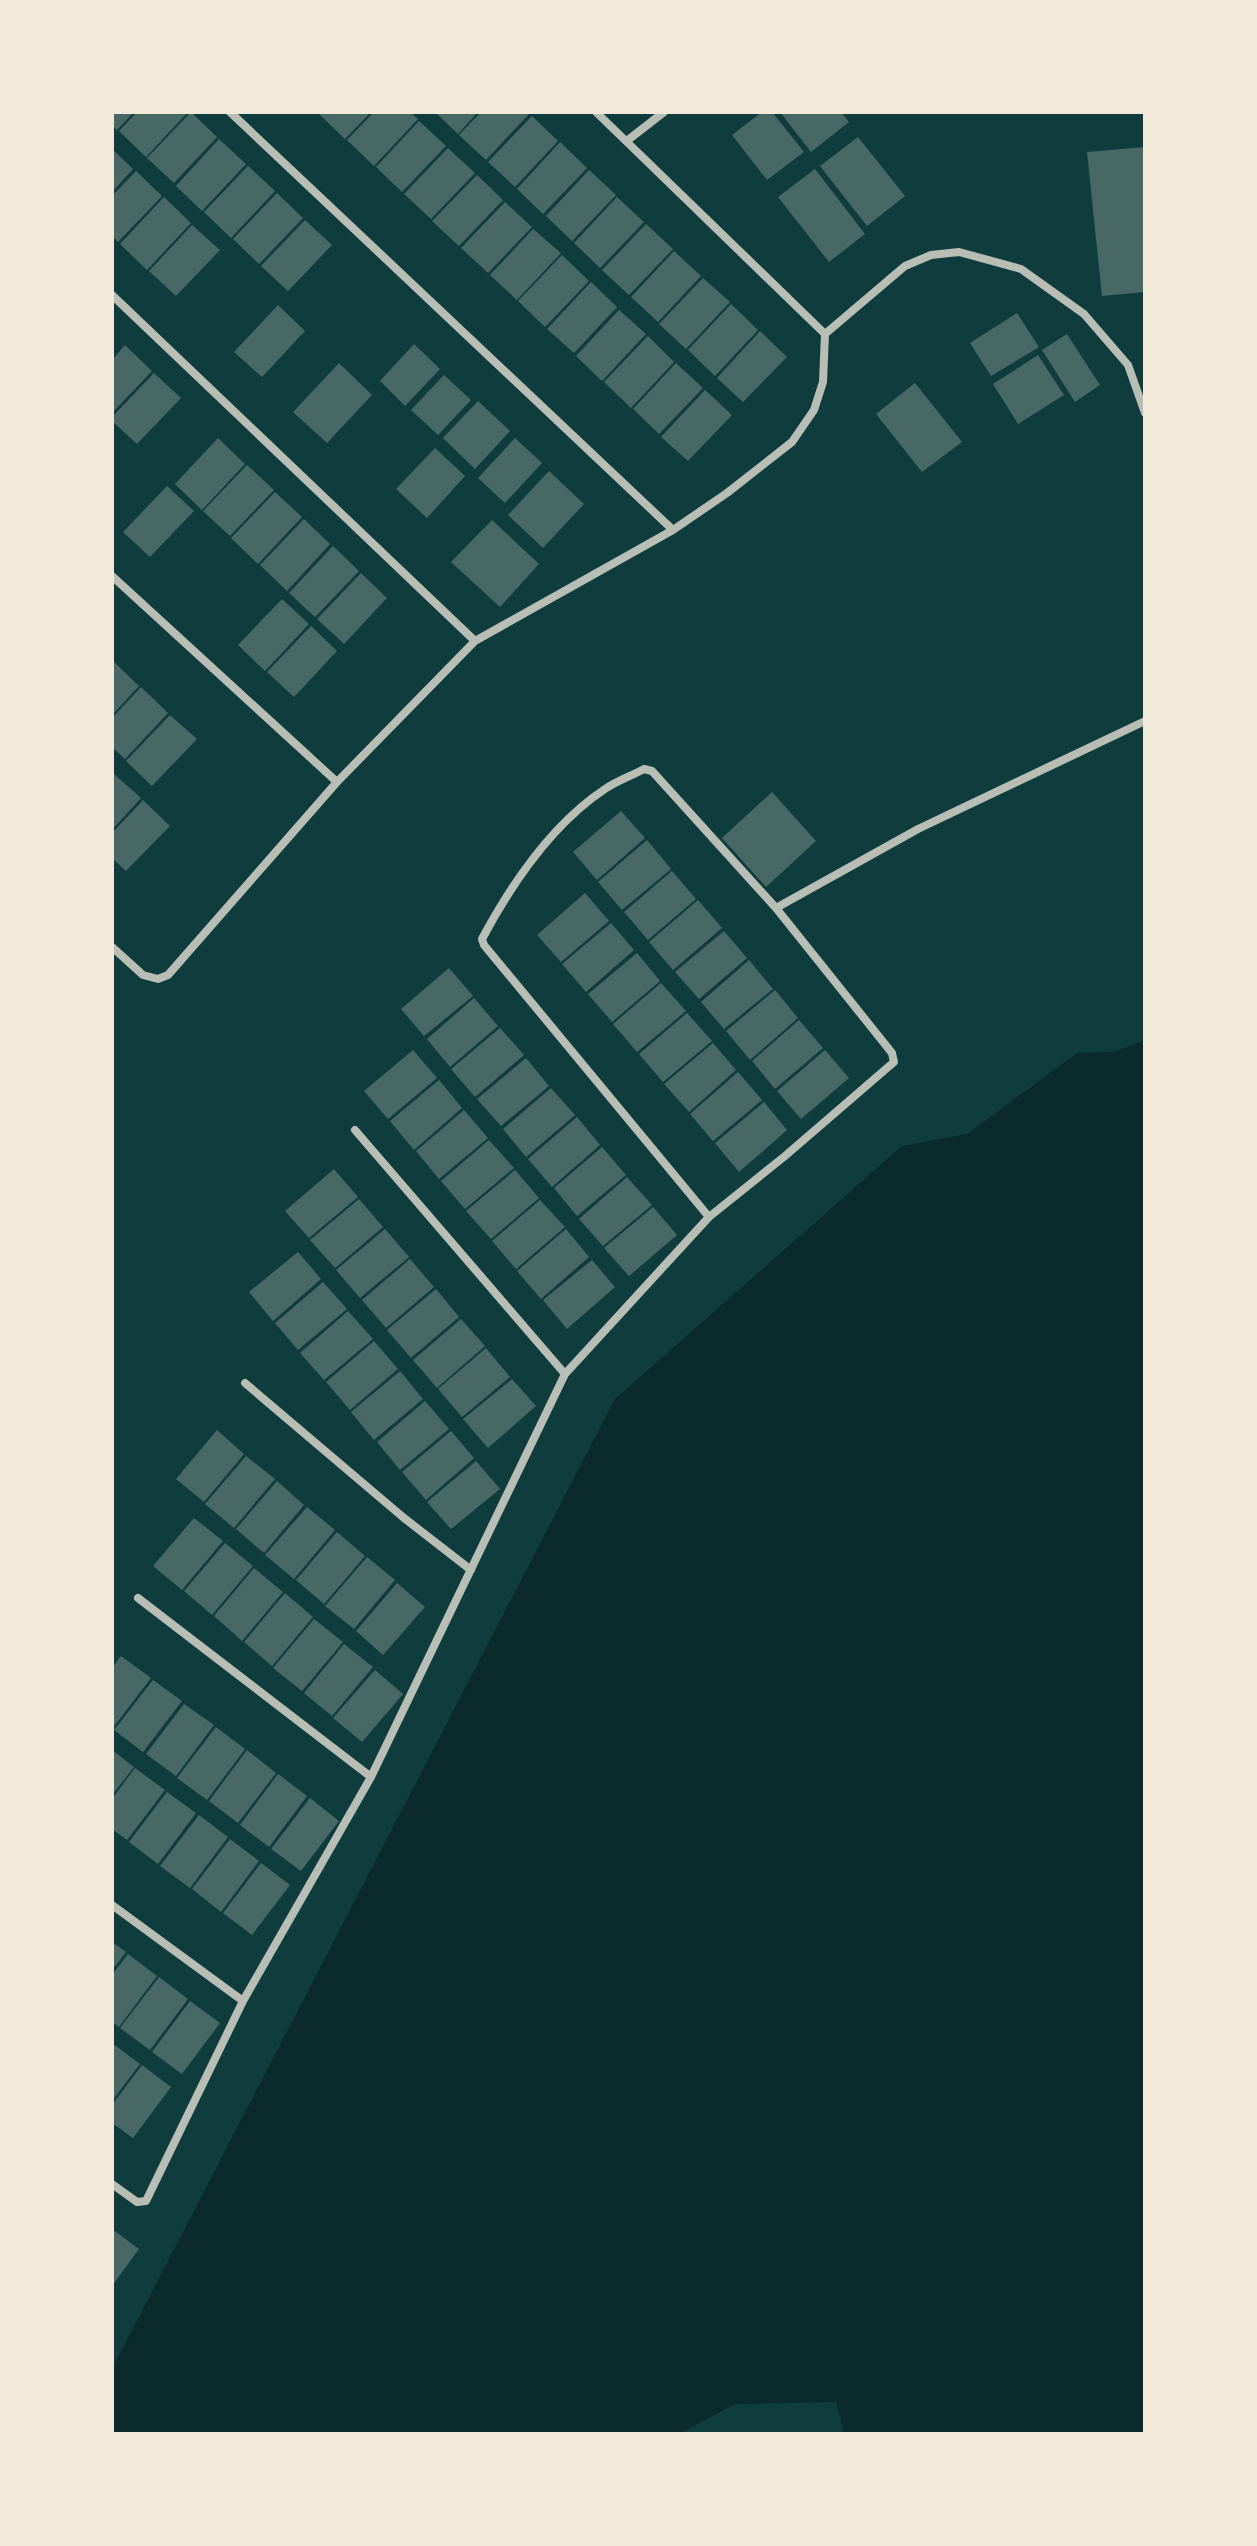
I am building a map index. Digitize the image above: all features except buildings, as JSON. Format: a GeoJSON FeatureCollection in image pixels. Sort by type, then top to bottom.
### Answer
{"type":"FeatureCollection","features":[{"type":"Feature","properties":{"kind":"street"},"geometry":{"type":"LineString","coordinates":[[230,112],[673,530]]}},
{"type":"Feature","properties":{"kind":"street"},"geometry":{"type":"LineString","coordinates":[[596,112],[825,334]]}},
{"type":"Feature","properties":{"kind":"street"},"geometry":{"type":"LineString","coordinates":[[628,140],[664,112]]}},
{"type":"Feature","properties":{"kind":"street"},"geometry":{"type":"LineString","coordinates":[[112,947],[143,975],[158,979],[168,975],[337,782],[475,641],[673,530],[792,442],[814,410],[823,382],[825,334],[905,266],[931,255],[959,252],[1021,269],[1044,283],[1084,314],[1128,365],[1145,413]]}},
{"type":"Feature","properties":{"kind":"street"},"geometry":{"type":"LineString","coordinates":[[112,295],[475,641]]}},
{"type":"Feature","properties":{"kind":"street"},"geometry":{"type":"LineString","coordinates":[[112,576],[337,782]]}},
{"type":"Feature","properties":{"kind":"street"},"geometry":{"type":"LineString","coordinates":[[776,908],[918,829],[1145,721]]}},
{"type":"Feature","properties":{"kind":"street"},"geometry":{"type":"LineString","coordinates":[[112,2184],[137,2202],[146,2201],[243,2001],[371,1777],[565,1374],[709,1217],[894,1062],[892,1053],[776,908],[652,771],[644,769],[605,789],[550,839],[518,878],[482,939],[709,1217]]}},
{"type":"Feature","properties":{"kind":"street"},"geometry":{"type":"LineString","coordinates":[[355,1130],[565,1374]]}},
{"type":"Feature","properties":{"kind":"street"},"geometry":{"type":"LineString","coordinates":[[245,1383],[404,1518],[471,1570]]}},
{"type":"Feature","properties":{"kind":"street"},"geometry":{"type":"LineString","coordinates":[[138,1598],[371,1777]]}},
{"type":"Feature","properties":{"kind":"street"},"geometry":{"type":"LineString","coordinates":[[112,1905],[243,2001]]}},
{"type":"Feature","properties":{"kind":"water"},"geometry":{"type":"Polygon","coordinates":[[[1145,1040],[1145,2434],[844,2434],[836,2402],[735,2404],[679,2434],[112,2434],[112,2369],[615,1399],[902,1146],[967,1134],[1077,1053],[1114,1052],[1145,1040]]]}}]}
